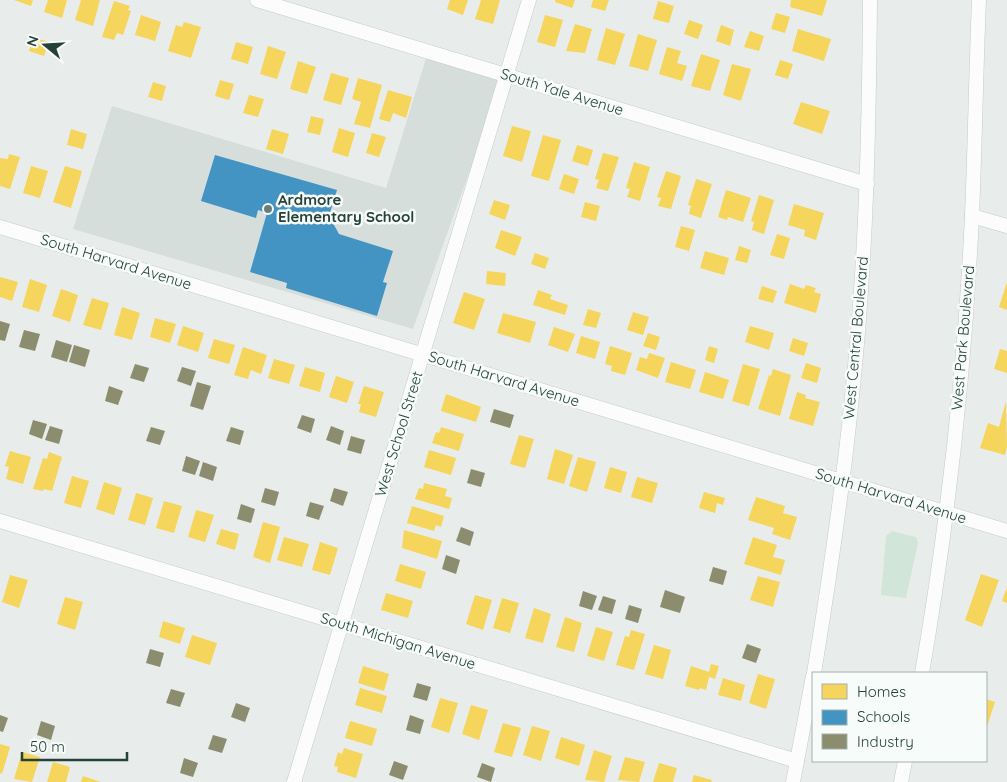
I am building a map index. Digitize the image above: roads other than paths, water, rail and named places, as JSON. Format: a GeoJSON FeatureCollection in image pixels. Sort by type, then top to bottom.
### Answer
{"type":"FeatureCollection","features":[{"type":"Feature","properties":{"kind":"street","name":"South Yale Avenue"},"geometry":{"type":"LineString","coordinates":[[257,0],[867,184]]}},
{"type":"Feature","properties":{"kind":"street","name":"West School Street"},"geometry":{"type":"LineString","coordinates":[[294,782],[529,0]]}},
{"type":"Feature","properties":{"kind":"street","name":"West Central Boulevard"},"geometry":{"type":"LineString","coordinates":[[813,672],[842,482],[858,329],[867,184],[870,0]]}},
{"type":"Feature","properties":{"kind":"street","name":"West Park Boulevard"},"geometry":{"type":"LineString","coordinates":[[922,672],[946,512],[958,406],[972,216],[979,0]]}},
{"type":"Feature","properties":{"kind":"street"},"geometry":{"type":"LineString","coordinates":[[972,216],[1007,226]]}},
{"type":"Feature","properties":{"kind":"street","name":"South Harvard Avenue"},"geometry":{"type":"LineString","coordinates":[[0,227],[1007,531]]}},
{"type":"Feature","properties":{"kind":"street","name":"South Michigan Avenue"},"geometry":{"type":"LineString","coordinates":[[0,521],[797,761]]}},
{"type":"Feature","properties":{"kind":"street","name":"West Central Boulevard"},"geometry":{"type":"LineString","coordinates":[[792,782],[812,679]]}},
{"type":"Feature","properties":{"kind":"street"},"geometry":{"type":"LineString","coordinates":[[901,782],[905,762]]}},
{"type":"Feature","properties":{"kind":"place","name":"Ardmore Elementary School"},"geometry":{"type":"Point","coordinates":[268,209]}}]}
